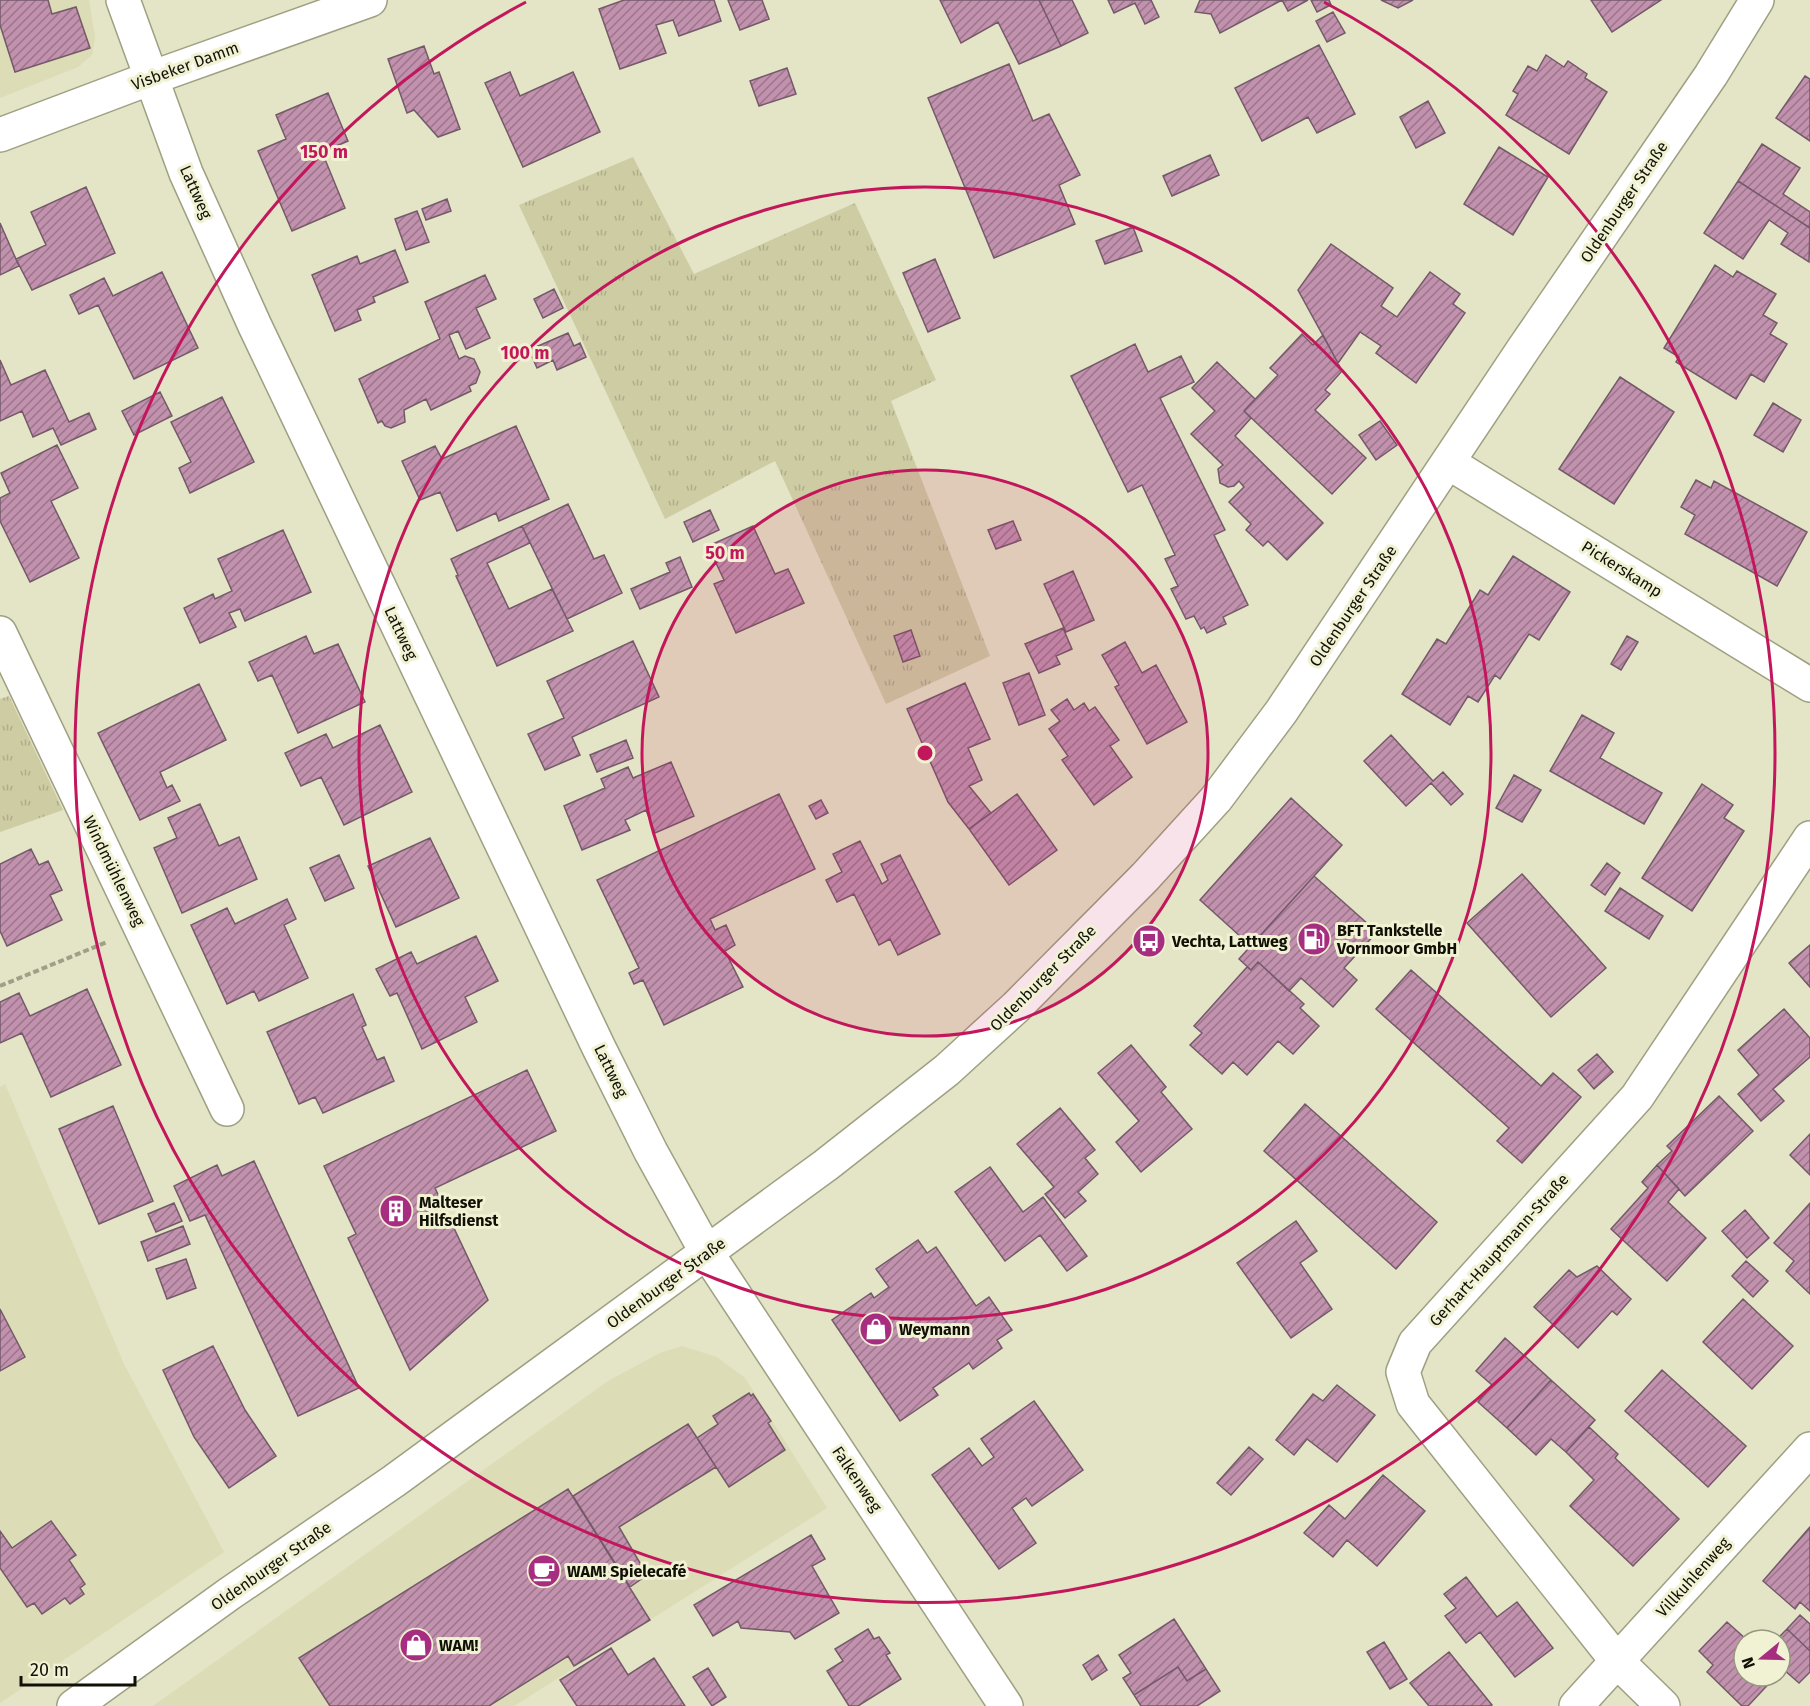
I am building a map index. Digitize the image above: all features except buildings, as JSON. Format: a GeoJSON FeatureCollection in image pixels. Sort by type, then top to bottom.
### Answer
{"type":"FeatureCollection","features":[{"type":"Feature","properties":{"kind":"street","name":"Lattweg"},"geometry":{"type":"LineString","coordinates":[[123,0],[186,173],[266,347],[599,1048],[651,1152],[707,1253]]}},
{"type":"Feature","properties":{"kind":"street","name":"Visbeker Damm"},"geometry":{"type":"LineString","coordinates":[[0,135],[370,0]]}},
{"type":"Feature","properties":{"kind":"street","name":"Oldenburger Straße"},"geometry":{"type":"LineString","coordinates":[[74,1706],[229,1593],[394,1481],[707,1253],[947,1070],[1016,1007],[1145,877],[1216,799],[1281,712],[1711,75],[1756,0]]}},
{"type":"Feature","properties":{"kind":"street","name":"Pickerskamp"},"geometry":{"type":"LineString","coordinates":[[1449,463],[1805,671]]}},
{"type":"Feature","properties":{"kind":"street","name":"Windmühlenweg"},"geometry":{"type":"LineString","coordinates":[[0,633],[227,1109]]}},
{"type":"Feature","properties":{"kind":"street","name":"Gerhart-Hauptmann-Straße"},"geometry":{"type":"LineString","coordinates":[[1663,1706],[1617,1661],[1413,1404],[1403,1371],[1415,1343],[1637,1097],[1810,838]]}},
{"type":"Feature","properties":{"kind":"street","name":"Falkenweg"},"geometry":{"type":"LineString","coordinates":[[707,1253],[1004,1705]]}},
{"type":"Feature","properties":{"kind":"street","name":"Villkuhlenweg"},"geometry":{"type":"LineString","coordinates":[[1576,1706],[1810,1449]]}},
{"type":"Feature","properties":{"kind":"path"},"geometry":{"type":"LineString","coordinates":[[0,986],[141,928]]}},
{"type":"Feature","properties":{"kind":"shaded area"},"geometry":{"type":"Polygon","coordinates":[[[0,0],[89,0],[95,37],[92,55],[78,67],[0,98],[0,0]]]}},
{"type":"Feature","properties":{"kind":"shaded area"},"geometry":{"type":"Polygon","coordinates":[[[5,1084],[124,1364],[224,1552],[0,1703],[0,1087],[5,1084]]]}},
{"type":"Feature","properties":{"kind":"shaded area"},"geometry":{"type":"Polygon","coordinates":[[[682,1346],[717,1357],[745,1378],[827,1508],[514,1706],[153,1706],[608,1381],[660,1353],[682,1346]]]}},
{"type":"Feature","properties":{"kind":"green space"},"geometry":{"type":"Polygon","coordinates":[[[633,157],[694,274],[855,203],[936,380],[891,401],[990,656],[886,704],[775,461],[665,519],[519,205],[633,157]]]}},
{"type":"Feature","properties":{"kind":"green space"},"geometry":{"type":"Polygon","coordinates":[[[9,696],[63,810],[0,832],[0,699],[9,696]]]}},
{"type":"Feature","properties":{"kind":"place","name":"BFT Tankstelle Vornmoor GmbH"},"geometry":{"type":"Point","coordinates":[1314,939]}},
{"type":"Feature","properties":{"kind":"place","name":"Vechta, Lattweg"},"geometry":{"type":"Point","coordinates":[1149,941]}},
{"type":"Feature","properties":{"kind":"place","name":"Malteser Hilfsdienst"},"geometry":{"type":"Point","coordinates":[396,1211]}},
{"type":"Feature","properties":{"kind":"place","name":"Weymann"},"geometry":{"type":"Point","coordinates":[876,1329]}},
{"type":"Feature","properties":{"kind":"place","name":"WAM! Spielecafé"},"geometry":{"type":"Point","coordinates":[544,1571]}},
{"type":"Feature","properties":{"kind":"place","name":"WAM!"},"geometry":{"type":"Point","coordinates":[416,1645]}}]}
